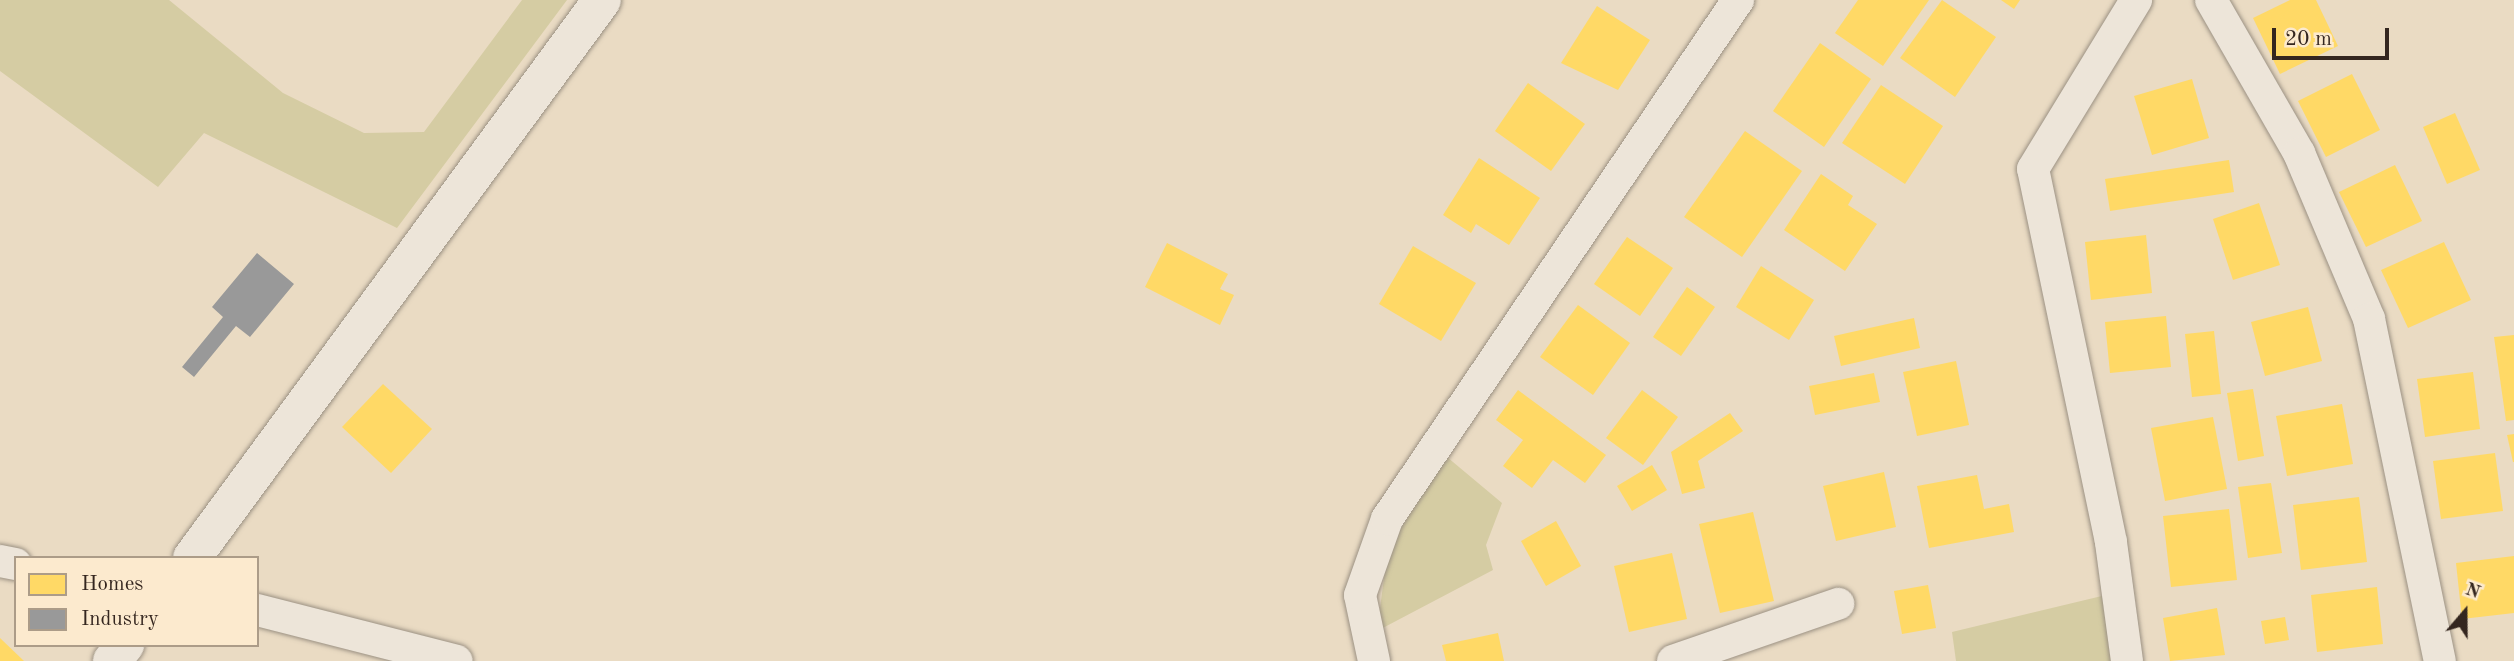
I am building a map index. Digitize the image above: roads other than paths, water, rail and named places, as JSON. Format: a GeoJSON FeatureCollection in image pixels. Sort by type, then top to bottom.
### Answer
{"type":"FeatureCollection","features":[{"type":"Feature","properties":{"kind":"street"},"geometry":{"type":"LineString","coordinates":[[193,556],[602,0]]}},
{"type":"Feature","properties":{"kind":"street"},"geometry":{"type":"LineString","coordinates":[[1374,661],[1360,595],[1387,519],[1738,0]]}},
{"type":"Feature","properties":{"kind":"street"},"geometry":{"type":"LineString","coordinates":[[2127,661],[2111,542],[2033,169],[2136,0]]}},
{"type":"Feature","properties":{"kind":"street"},"geometry":{"type":"LineString","coordinates":[[2211,0],[2299,153],[2369,320],[2440,661]]}},
{"type":"Feature","properties":{"kind":"street"},"geometry":{"type":"LineString","coordinates":[[1673,661],[1838,604]]}},
{"type":"Feature","properties":{"kind":"street"},"geometry":{"type":"LineString","coordinates":[[259,611],[457,661]]}},
{"type":"Feature","properties":{"kind":"street"},"geometry":{"type":"LineString","coordinates":[[112,661],[123,647]]}}]}
